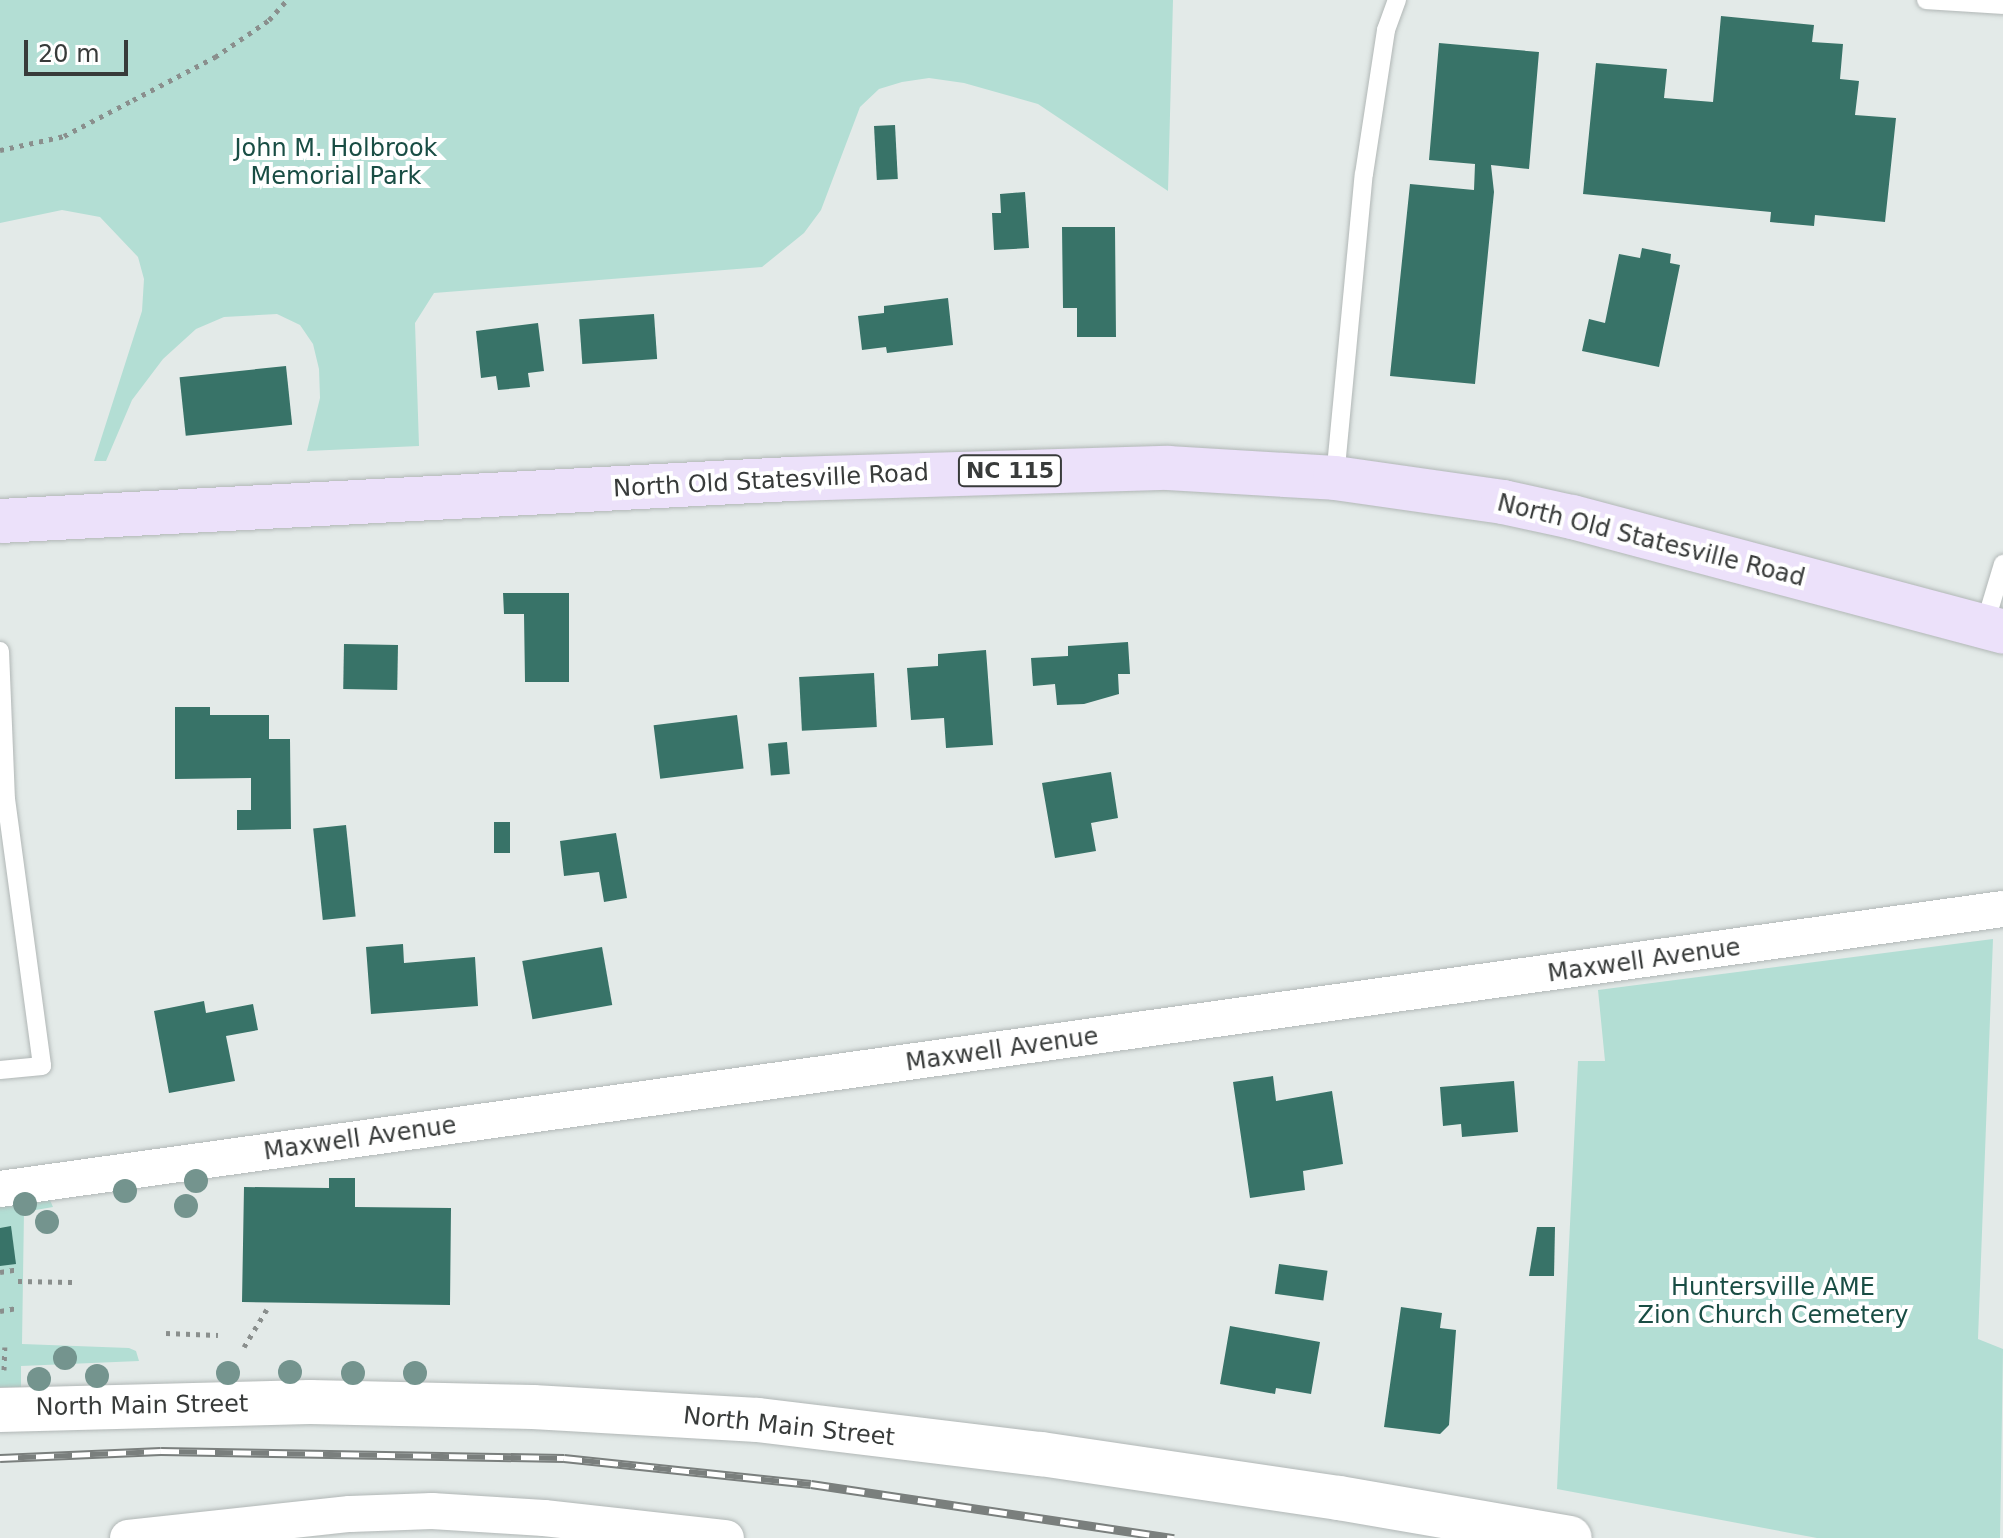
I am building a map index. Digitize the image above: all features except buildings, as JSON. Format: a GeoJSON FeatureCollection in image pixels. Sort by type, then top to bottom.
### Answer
{"type":"FeatureCollection","features":[{"type":"Feature","properties":{"kind":"main road","name":"North Old Statesville Road"},"geometry":{"type":"LineString","coordinates":[[0,521],[1058,469],[1168,468],[1335,478],[1503,502],[1572,517],[1994,630]]}},
{"type":"Feature","properties":{"kind":"street","name":"Maxwell Avenue"},"geometry":{"type":"LineString","coordinates":[[0,1189],[2003,909]]}},
{"type":"Feature","properties":{"kind":"street","name":"North Main Street"},"geometry":{"type":"LineString","coordinates":[[2,1390],[533,1407],[758,1420],[1057,1456],[1339,1498],[1570,1538]]}},
{"type":"Feature","properties":{"kind":"street"},"geometry":{"type":"LineString","coordinates":[[128,1538],[351,1526],[432,1511],[544,1518],[726,1538]]}},
{"type":"Feature","properties":{"kind":"lane"},"geometry":{"type":"LineString","coordinates":[[1335,478],[1364,174],[1386,30],[1397,0]]}},
{"type":"Feature","properties":{"kind":"lane"},"geometry":{"type":"LineString","coordinates":[[1926,0],[2003,5]]}},
{"type":"Feature","properties":{"kind":"lane"},"geometry":{"type":"LineString","coordinates":[[1994,630],[2003,564]]}},
{"type":"Feature","properties":{"kind":"lane"},"geometry":{"type":"LineString","coordinates":[[0,651],[3,800],[42,1066],[0,1070]]}},
{"type":"Feature","properties":{"kind":"path"},"geometry":{"type":"LineString","coordinates":[[0,150],[37,145],[64,136],[161,86],[215,57],[269,20],[287,0]]}},
{"type":"Feature","properties":{"kind":"path"},"geometry":{"type":"LineString","coordinates":[[0,1272],[18,1269]]}},
{"type":"Feature","properties":{"kind":"path"},"geometry":{"type":"LineString","coordinates":[[18,1281],[72,1282]]}},
{"type":"Feature","properties":{"kind":"path"},"geometry":{"type":"LineString","coordinates":[[0,1311],[17,1308]]}},
{"type":"Feature","properties":{"kind":"path"},"geometry":{"type":"LineString","coordinates":[[244,1347],[267,1309]]}},
{"type":"Feature","properties":{"kind":"path"},"geometry":{"type":"LineString","coordinates":[[166,1333],[218,1335]]}},
{"type":"Feature","properties":{"kind":"path"},"geometry":{"type":"LineString","coordinates":[[2,1390],[5,1347]]}},
{"type":"Feature","properties":{"kind":"green space","name":"John M. Holbrook Memorial Park"},"geometry":{"type":"Polygon","coordinates":[[[0,0],[1173,0],[1168,191],[1038,104],[964,83],[929,78],[902,82],[879,89],[860,107],[821,210],[804,233],[762,267],[434,293],[415,323],[419,446],[307,451],[320,398],[319,369],[313,344],[300,325],[277,314],[224,317],[196,329],[163,359],[132,400],[106,461],[94,461],[142,311],[144,279],[138,257],[100,217],[62,210],[0,223],[0,0]]]}},
{"type":"Feature","properties":{"kind":"green space","name":"Huntersville AME Zion Church Cemetery"},"geometry":{"type":"Polygon","coordinates":[[[1993,939],[1978,1339],[2003,1349],[2000,1538],[1817,1538],[1557,1489],[1578,1061],[1605,1061],[1598,990],[1993,939]]]}},
{"type":"Feature","properties":{"kind":"green space"},"geometry":{"type":"Polygon","coordinates":[[[49,1198],[53,1207],[24,1212],[22,1344],[129,1348],[136,1351],[139,1361],[21,1366],[21,1387],[0,1387],[0,1203],[49,1198]]]}},
{"type":"Feature","properties":{"kind":"railway"},"geometry":{"type":"LineString","coordinates":[[0,1458],[161,1451],[564,1458],[811,1484],[1174,1538]]}}]}
